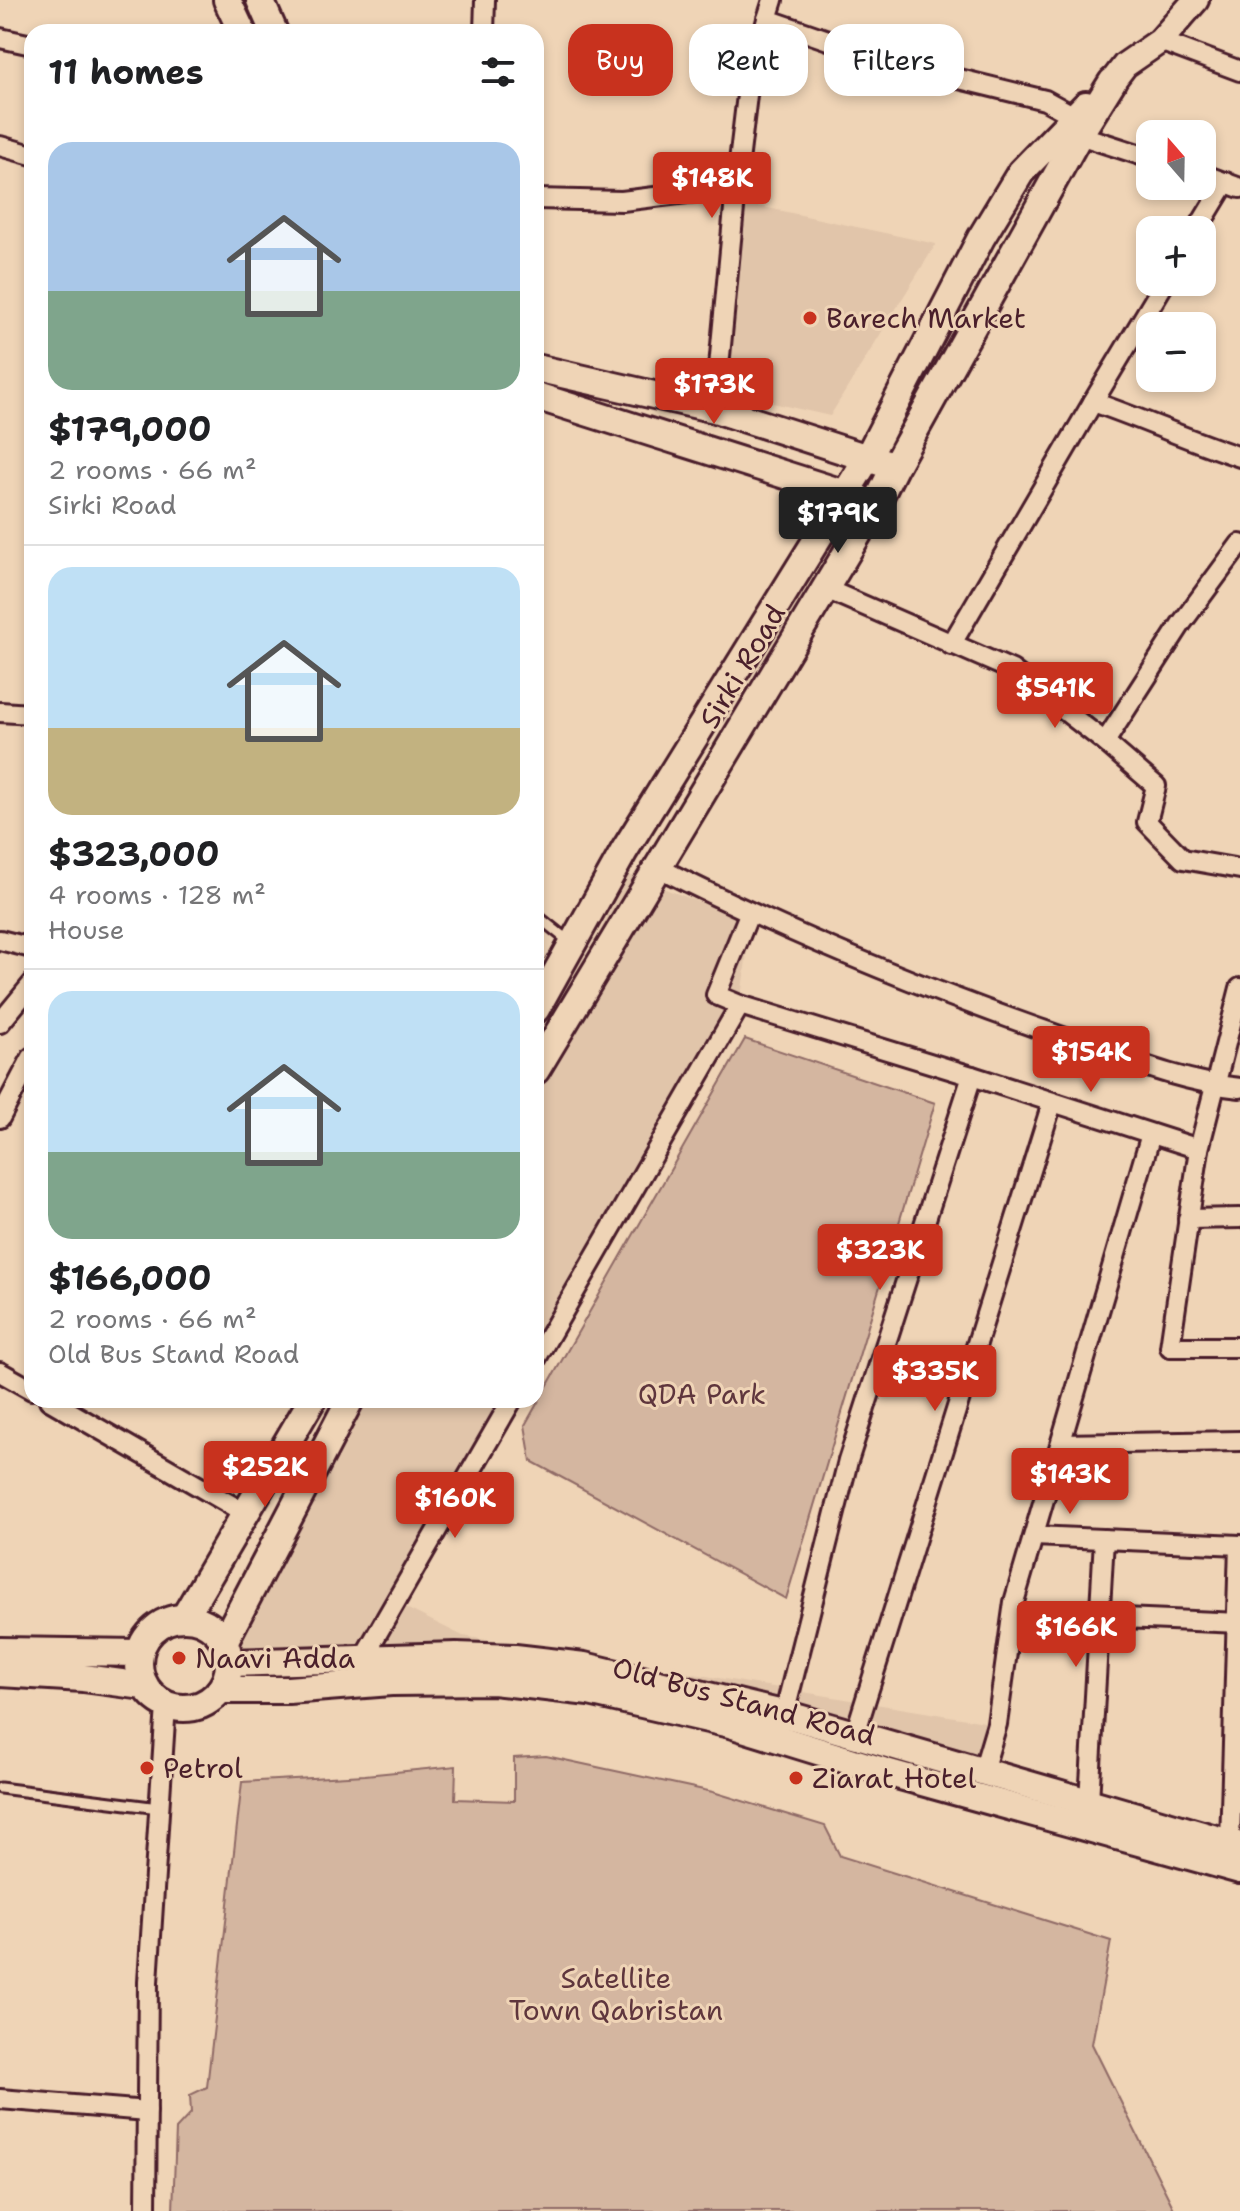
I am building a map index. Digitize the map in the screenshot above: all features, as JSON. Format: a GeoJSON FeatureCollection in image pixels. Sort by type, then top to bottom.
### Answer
{"type":"FeatureCollection","features":[{"type":"Feature","properties":{"kind":"main road"},"geometry":{"type":"LineString","coordinates":[[227,0],[238,24]]}},
{"type":"Feature","properties":{"kind":"main road"},"geometry":{"type":"LineString","coordinates":[[260,0],[270,24]]}},
{"type":"Feature","properties":{"kind":"main road","name":"Sirki Road"},"geometry":{"type":"LineString","coordinates":[[544,995],[624,851],[868,457],[997,211],[1021,172],[1076,125],[1112,82]]}},
{"type":"Feature","properties":{"kind":"main road","name":"Sirki Road"},"geometry":{"type":"LineString","coordinates":[[544,1057],[876,504],[1076,125]]}},
{"type":"Feature","properties":{"kind":"main road"},"geometry":{"type":"LineString","coordinates":[[544,370],[715,409],[894,468]]}},
{"type":"Feature","properties":{"kind":"main road"},"geometry":{"type":"LineString","coordinates":[[544,399],[876,504]]}},
{"type":"Feature","properties":{"kind":"main road"},"geometry":{"type":"LineString","coordinates":[[184,1618],[307,1408]]}},
{"type":"Feature","properties":{"kind":"main road"},"geometry":{"type":"LineString","coordinates":[[226,1652],[207,1624],[184,1618],[174,1619],[148,1635],[139,1653],[139,1670],[144,1686],[151,1695],[166,1705],[181,1709],[209,1701],[220,1690],[227,1677],[226,1652],[346,1408]]}},
{"type":"Feature","properties":{"kind":"main road"},"geometry":{"type":"LineString","coordinates":[[0,1651],[139,1653]]}},
{"type":"Feature","properties":{"kind":"main road","name":"Old Bus Stand Road"},"geometry":{"type":"LineString","coordinates":[[226,1652],[362,1660],[456,1656],[515,1658],[570,1664],[855,1734],[1235,1844]]}},
{"type":"Feature","properties":{"kind":"main road"},"geometry":{"type":"LineString","coordinates":[[0,1673],[83,1678],[144,1686]]}},
{"type":"Feature","properties":{"kind":"main road","name":"Old Bus Stand Road"},"geometry":{"type":"LineString","coordinates":[[220,1690],[493,1681],[589,1692],[730,1724],[886,1772],[1240,1870]]}},
{"type":"Feature","properties":{"kind":"street"},"geometry":{"type":"LineString","coordinates":[[484,24],[485,0]]}},
{"type":"Feature","properties":{"kind":"street"},"geometry":{"type":"LineString","coordinates":[[715,409],[747,95],[773,0]]}},
{"type":"Feature","properties":{"kind":"street","name":"Sirki Road"},"geometry":{"type":"LineString","coordinates":[[1112,82],[1125,65],[1160,41],[1196,0]]}},
{"type":"Feature","properties":{"kind":"street"},"geometry":{"type":"LineString","coordinates":[[767,19],[898,64],[1045,100],[1076,125],[1136,152]]}},
{"type":"Feature","properties":{"kind":"street"},"geometry":{"type":"LineString","coordinates":[[0,38],[24,43]]}},
{"type":"Feature","properties":{"kind":"street"},"geometry":{"type":"LineString","coordinates":[[1160,41],[1240,71]]}},
{"type":"Feature","properties":{"kind":"street"},"geometry":{"type":"LineString","coordinates":[[0,146],[24,153]]}},
{"type":"Feature","properties":{"kind":"street"},"geometry":{"type":"LineString","coordinates":[[1208,216],[1233,185]]}},
{"type":"Feature","properties":{"kind":"street"},"geometry":{"type":"LineString","coordinates":[[544,199],[622,201],[736,187]]}},
{"type":"Feature","properties":{"kind":"street"},"geometry":{"type":"LineString","coordinates":[[951,645],[1157,296]]}},
{"type":"Feature","properties":{"kind":"street"},"geometry":{"type":"LineString","coordinates":[[1093,402],[1156,423],[1194,442],[1240,457]]}},
{"type":"Feature","properties":{"kind":"street"},"geometry":{"type":"LineString","coordinates":[[1105,742],[1181,624],[1240,544]]}},
{"type":"Feature","properties":{"kind":"street"},"geometry":{"type":"LineString","coordinates":[[826,589],[1012,670],[1156,786],[1147,822],[1183,859],[1240,869]]}},
{"type":"Feature","properties":{"kind":"street"},"geometry":{"type":"LineString","coordinates":[[0,712],[24,714]]}},
{"type":"Feature","properties":{"kind":"street"},"geometry":{"type":"LineString","coordinates":[[657,867],[749,914],[950,997],[1170,1074],[1215,1086],[1240,1088]]}},
{"type":"Feature","properties":{"kind":"street"},"geometry":{"type":"LineString","coordinates":[[749,914],[716,995],[1199,1149]]}},
{"type":"Feature","properties":{"kind":"street"},"geometry":{"type":"LineString","coordinates":[[0,940],[24,946]]}},
{"type":"Feature","properties":{"kind":"street"},"geometry":{"type":"LineString","coordinates":[[1240,988],[1199,1149],[1170,1347],[1240,1347]]}},
{"type":"Feature","properties":{"kind":"street"},"geometry":{"type":"LineString","coordinates":[[0,1023],[24,994]]}},
{"type":"Feature","properties":{"kind":"street"},"geometry":{"type":"LineString","coordinates":[[544,1345],[740,1005]]}},
{"type":"Feature","properties":{"kind":"street"},"geometry":{"type":"LineString","coordinates":[[0,1118],[24,1072]]}},
{"type":"Feature","properties":{"kind":"street"},"geometry":{"type":"LineString","coordinates":[[784,1715],[848,1461],[972,1076]]}},
{"type":"Feature","properties":{"kind":"street"},"geometry":{"type":"LineString","coordinates":[[855,1734],[920,1535],[1052,1103]]}},
{"type":"Feature","properties":{"kind":"street"},"geometry":{"type":"LineString","coordinates":[[983,1771],[997,1724],[1014,1602],[1151,1134]]}},
{"type":"Feature","properties":{"kind":"street"},"geometry":{"type":"LineString","coordinates":[[1188,1219],[1240,1218]]}},
{"type":"Feature","properties":{"kind":"street"},"geometry":{"type":"LineString","coordinates":[[0,1372],[24,1386]]}},
{"type":"Feature","properties":{"kind":"street"},"geometry":{"type":"LineString","coordinates":[[63,1408],[245,1513]]}},
{"type":"Feature","properties":{"kind":"street"},"geometry":{"type":"LineString","coordinates":[[362,1660],[507,1408]]}},
{"type":"Feature","properties":{"kind":"street"},"geometry":{"type":"LineString","coordinates":[[1061,1444],[1240,1441]]}},
{"type":"Feature","properties":{"kind":"street"},"geometry":{"type":"LineString","coordinates":[[1034,1536],[1240,1545],[1235,1844]]}},
{"type":"Feature","properties":{"kind":"street"},"geometry":{"type":"LineString","coordinates":[[1089,1801],[1104,1539]]}},
{"type":"Feature","properties":{"kind":"street"},"geometry":{"type":"LineString","coordinates":[[1100,1617],[1239,1623]]}},
{"type":"Feature","properties":{"kind":"street"},"geometry":{"type":"LineString","coordinates":[[146,2211],[148,1982],[166,1705]]}},
{"type":"Feature","properties":{"kind":"street"},"geometry":{"type":"LineString","coordinates":[[0,2099],[147,2111]]}},
{"type":"Feature","properties":{"kind":"lane"},"geometry":{"type":"LineString","coordinates":[[544,921],[572,944]]}},
{"type":"Feature","properties":{"kind":"lane"},"geometry":{"type":"LineString","coordinates":[[0,1788],[159,1808]]}},
{"type":"Feature","properties":{"kind":"shaded area","name":"Barech Market"},"geometry":{"type":"Polygon","coordinates":[[[735,201],[936,244],[830,416],[725,392],[735,201]]]}},
{"type":"Feature","properties":{"kind":"shaded area"},"geometry":{"type":"Polygon","coordinates":[[[629,875],[751,922],[740,1005],[544,1345],[544,1038],[629,875]]]}},
{"type":"Feature","properties":{"kind":"shaded area"},"geometry":{"type":"Polygon","coordinates":[[[350,1408],[507,1408],[396,1603],[463,1636],[997,1724],[983,1771],[784,1715],[231,1661],[227,1643],[350,1408]]]}},
{"type":"Feature","properties":{"kind":"green space","name":"QDA Park"},"geometry":{"type":"Polygon","coordinates":[[[745,1039],[935,1103],[786,1599],[531,1461],[525,1425],[535,1408],[544,1408],[544,1392],[745,1039]]]}},
{"type":"Feature","properties":{"kind":"green space","name":"Satellite Town Qabristan"},"geometry":{"type":"Polygon","coordinates":[[[546,1756],[713,1792],[825,1826],[840,1856],[1111,1941],[1092,2044],[1175,2211],[173,2211],[176,2129],[191,2113],[190,2095],[207,2087],[242,1782],[456,1766],[455,1799],[514,1801],[514,1758],[546,1756]]]}},
{"type":"Feature","properties":{"kind":"place","name":"Barech Market"},"geometry":{"type":"Point","coordinates":[810,318]}},
{"type":"Feature","properties":{"kind":"place","name":"Naavi Adda"},"geometry":{"type":"Point","coordinates":[179,1658]}},
{"type":"Feature","properties":{"kind":"place","name":"Petrol"},"geometry":{"type":"Point","coordinates":[147,1768]}},
{"type":"Feature","properties":{"kind":"place","name":"Ziarat Hotel"},"geometry":{"type":"Point","coordinates":[796,1778]}}]}
